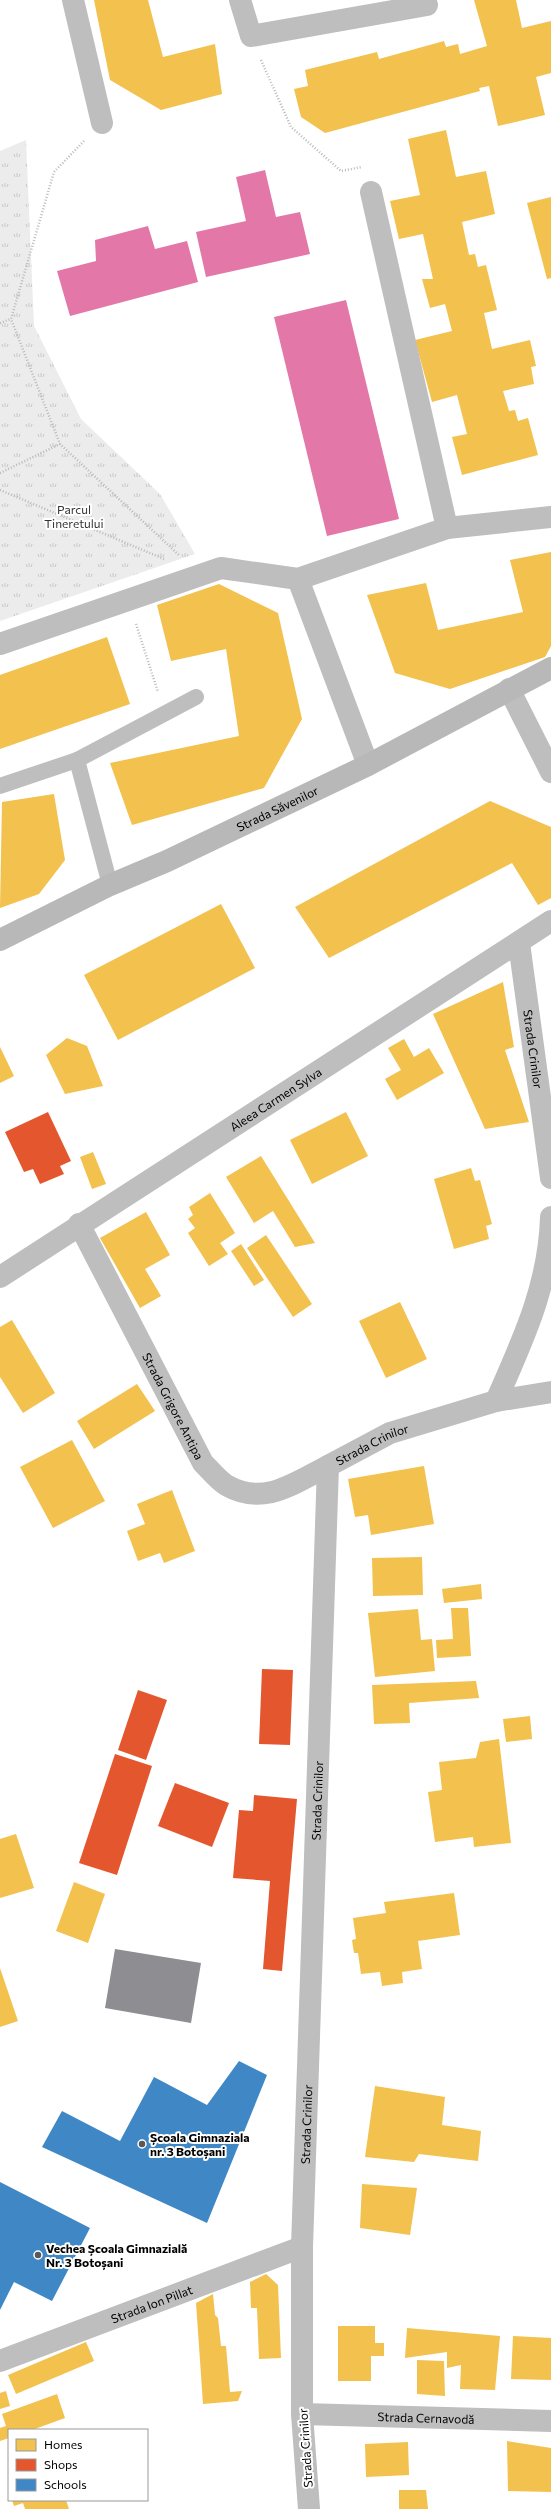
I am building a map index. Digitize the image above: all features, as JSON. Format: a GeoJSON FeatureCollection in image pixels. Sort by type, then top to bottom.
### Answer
{"type":"FeatureCollection","features":[{"type":"Feature","properties":{"kind":"street"},"geometry":{"type":"LineString","coordinates":[[73,0],[102,123]]}},
{"type":"Feature","properties":{"kind":"street"},"geometry":{"type":"LineString","coordinates":[[240,0],[250,36],[427,5]]}},
{"type":"Feature","properties":{"kind":"street"},"geometry":{"type":"LineString","coordinates":[[371,192],[447,528]]}},
{"type":"Feature","properties":{"kind":"street"},"geometry":{"type":"LineString","coordinates":[[0,644],[129,601],[221,568],[298,579],[447,528],[551,517]]}},
{"type":"Feature","properties":{"kind":"street"},"geometry":{"type":"LineString","coordinates":[[298,579],[368,766]]}},
{"type":"Feature","properties":{"kind":"street","name":"Strada Săvenilor"},"geometry":{"type":"LineString","coordinates":[[0,940],[110,885],[167,861],[368,766],[509,689],[551,668]]}},
{"type":"Feature","properties":{"kind":"street"},"geometry":{"type":"LineString","coordinates":[[509,689],[551,772]]}},
{"type":"Feature","properties":{"kind":"street","name":"Aleea Carmen Sylva"},"geometry":{"type":"LineString","coordinates":[[0,1277],[79,1224],[518,943],[551,920]]}},
{"type":"Feature","properties":{"kind":"street","name":"Strada Crinilor"},"geometry":{"type":"LineString","coordinates":[[518,943],[551,1178]]}},
{"type":"Feature","properties":{"kind":"street"},"geometry":{"type":"LineString","coordinates":[[496,1401],[534,1311],[550,1240],[551,1217]]}},
{"type":"Feature","properties":{"kind":"street","name":"Strada Grigore Antipa"},"geometry":{"type":"LineString","coordinates":[[79,1224],[204,1463],[209,1468],[226,1484],[248,1493],[271,1494],[328,1466]]}},
{"type":"Feature","properties":{"kind":"street"},"geometry":{"type":"LineString","coordinates":[[496,1401],[551,1392]]}},
{"type":"Feature","properties":{"kind":"street","name":"Strada Crinilor"},"geometry":{"type":"LineString","coordinates":[[309,2509],[302,2414],[302,2247],[328,1466],[390,1433],[496,1401]]}},
{"type":"Feature","properties":{"kind":"street","name":"Strada Ion Pillat"},"geometry":{"type":"LineString","coordinates":[[0,2361],[302,2247]]}},
{"type":"Feature","properties":{"kind":"street","name":"Strada Cernavodă"},"geometry":{"type":"LineString","coordinates":[[302,2414],[551,2421]]}},
{"type":"Feature","properties":{"kind":"lane"},"geometry":{"type":"LineString","coordinates":[[0,786],[77,760],[196,697]]}},
{"type":"Feature","properties":{"kind":"lane"},"geometry":{"type":"LineString","coordinates":[[77,760],[110,885]]}},
{"type":"Feature","properties":{"kind":"path"},"geometry":{"type":"LineString","coordinates":[[250,36],[292,127],[341,171],[369,165],[371,192]]}},
{"type":"Feature","properties":{"kind":"path"},"geometry":{"type":"LineString","coordinates":[[102,123],[54,172],[11,319],[60,444],[201,575]]}},
{"type":"Feature","properties":{"kind":"path"},"geometry":{"type":"LineString","coordinates":[[0,323],[11,319]]}},
{"type":"Feature","properties":{"kind":"path"},"geometry":{"type":"LineString","coordinates":[[0,473],[60,444]]}},
{"type":"Feature","properties":{"kind":"path"},"geometry":{"type":"LineString","coordinates":[[0,490],[165,560]]}},
{"type":"Feature","properties":{"kind":"path"},"geometry":{"type":"LineString","coordinates":[[129,601],[165,714]]}},
{"type":"Feature","properties":{"kind":"green space","name":"Parcul Tineretului"},"geometry":{"type":"Polygon","coordinates":[[[26,140],[34,326],[81,419],[160,494],[195,554],[0,621],[0,151],[26,140]]]}},
{"type":"Feature","properties":{"kind":"building: Homes"},"geometry":{"type":"Polygon","coordinates":[[[94,0],[148,0],[163,57],[215,44],[222,94],[161,110],[110,80],[94,0]]]}},
{"type":"Feature","properties":{"kind":"building: Homes"},"geometry":{"type":"Polygon","coordinates":[[[474,0],[516,0],[522,28],[551,21],[551,73],[536,77],[545,115],[498,126],[489,86],[479,88],[480,91],[325,133],[301,117],[294,89],[308,86],[305,70],[377,52],[379,59],[444,41],[446,47],[458,44],[460,54],[487,46],[474,0]]]}},
{"type":"Feature","properties":{"kind":"building: Homes"},"geometry":{"type":"Polygon","coordinates":[[[446,130],[456,177],[486,171],[495,214],[462,222],[469,255],[475,254],[478,267],[486,265],[497,310],[484,313],[492,349],[530,340],[536,366],[531,367],[534,384],[503,391],[509,411],[515,410],[518,421],[528,418],[538,455],[462,475],[452,437],[467,434],[457,395],[432,402],[415,340],[452,331],[445,304],[430,308],[422,279],[433,279],[423,234],[399,239],[390,201],[420,195],[408,139],[446,130]]]}},
{"type":"Feature","properties":{"kind":"building: Homes"},"geometry":{"type":"Polygon","coordinates":[[[551,197],[551,278],[547,279],[527,203],[551,197]]]}},
{"type":"Feature","properties":{"kind":"building: Homes"},"geometry":{"type":"Polygon","coordinates":[[[551,552],[551,646],[545,657],[450,689],[395,673],[367,595],[426,583],[438,630],[523,612],[510,560],[551,552]]]}},
{"type":"Feature","properties":{"kind":"building: Homes"},"geometry":{"type":"Polygon","coordinates":[[[219,584],[278,613],[302,719],[264,788],[132,825],[110,763],[239,736],[226,649],[171,661],[157,605],[219,584]]]}},
{"type":"Feature","properties":{"kind":"building: Homes"},"geometry":{"type":"Polygon","coordinates":[[[107,637],[130,704],[0,749],[0,675],[107,637]]]}},
{"type":"Feature","properties":{"kind":"building: Homes"},"geometry":{"type":"Polygon","coordinates":[[[54,794],[65,860],[39,894],[0,908],[2,802],[54,794]]]}},
{"type":"Feature","properties":{"kind":"building: Homes"},"geometry":{"type":"Polygon","coordinates":[[[490,801],[551,827],[551,898],[538,905],[512,863],[329,958],[295,907],[490,801]]]}},
{"type":"Feature","properties":{"kind":"building: Homes"},"geometry":{"type":"Polygon","coordinates":[[[221,904],[255,968],[118,1040],[84,975],[221,904]]]}},
{"type":"Feature","properties":{"kind":"building: Homes"},"geometry":{"type":"Polygon","coordinates":[[[503,982],[514,1047],[505,1050],[529,1122],[485,1129],[433,1014],[503,982]]]}},
{"type":"Feature","properties":{"kind":"building: Homes"},"geometry":{"type":"Polygon","coordinates":[[[67,1038],[87,1046],[103,1086],[65,1094],[46,1055],[67,1038]]]}},
{"type":"Feature","properties":{"kind":"building: Homes"},"geometry":{"type":"Polygon","coordinates":[[[404,1039],[414,1057],[429,1048],[444,1073],[397,1100],[385,1079],[401,1070],[388,1048],[404,1039]]]}},
{"type":"Feature","properties":{"kind":"building: Homes"},"geometry":{"type":"Polygon","coordinates":[[[0,1047],[14,1076],[0,1083],[0,1047]]]}},
{"type":"Feature","properties":{"kind":"building: Homes"},"geometry":{"type":"Polygon","coordinates":[[[346,1112],[368,1156],[312,1184],[290,1140],[346,1112]]]}},
{"type":"Feature","properties":{"kind":"building: Homes"},"geometry":{"type":"Polygon","coordinates":[[[93,1152],[106,1184],[92,1189],[80,1157],[93,1152]]]}},
{"type":"Feature","properties":{"kind":"building: Homes"},"geometry":{"type":"Polygon","coordinates":[[[261,1156],[315,1243],[295,1247],[273,1211],[254,1223],[226,1177],[261,1156]]]}},
{"type":"Feature","properties":{"kind":"building: Homes"},"geometry":{"type":"Polygon","coordinates":[[[471,1168],[475,1181],[480,1180],[492,1224],[486,1226],[489,1239],[454,1249],[434,1179],[471,1168]]]}},
{"type":"Feature","properties":{"kind":"building: Homes"},"geometry":{"type":"Polygon","coordinates":[[[210,1193],[235,1233],[220,1243],[228,1254],[209,1266],[188,1233],[195,1228],[188,1219],[193,1215],[189,1207],[210,1193]]]}},
{"type":"Feature","properties":{"kind":"building: Homes"},"geometry":{"type":"Polygon","coordinates":[[[146,1212],[170,1255],[145,1269],[161,1296],[140,1308],[100,1238],[146,1212]]]}},
{"type":"Feature","properties":{"kind":"building: Homes"},"geometry":{"type":"Polygon","coordinates":[[[266,1235],[312,1304],[293,1317],[247,1248],[266,1235]]]}},
{"type":"Feature","properties":{"kind":"building: Homes"},"geometry":{"type":"Polygon","coordinates":[[[241,1244],[264,1280],[254,1286],[231,1251],[241,1244]]]}},
{"type":"Feature","properties":{"kind":"building: Homes"},"geometry":{"type":"Polygon","coordinates":[[[400,1302],[427,1359],[386,1378],[359,1321],[400,1302]]]}},
{"type":"Feature","properties":{"kind":"building: Homes"},"geometry":{"type":"Polygon","coordinates":[[[12,1320],[55,1393],[23,1413],[0,1377],[0,1327],[12,1320]]]}},
{"type":"Feature","properties":{"kind":"building: Homes"},"geometry":{"type":"Polygon","coordinates":[[[137,1384],[155,1411],[94,1449],[77,1421],[137,1384]]]}},
{"type":"Feature","properties":{"kind":"building: Homes"},"geometry":{"type":"Polygon","coordinates":[[[72,1440],[105,1501],[53,1528],[20,1467],[72,1440]]]}},
{"type":"Feature","properties":{"kind":"building: Homes"},"geometry":{"type":"Polygon","coordinates":[[[424,1466],[434,1524],[371,1535],[368,1515],[355,1517],[348,1479],[424,1466]]]}},
{"type":"Feature","properties":{"kind":"building: Homes"},"geometry":{"type":"Polygon","coordinates":[[[172,1490],[195,1551],[164,1563],[160,1553],[138,1561],[127,1531],[145,1524],[137,1504],[172,1490]]]}},
{"type":"Feature","properties":{"kind":"building: Homes"},"geometry":{"type":"Polygon","coordinates":[[[422,1557],[423,1595],[373,1596],[372,1558],[422,1557]]]}},
{"type":"Feature","properties":{"kind":"building: Homes"},"geometry":{"type":"Polygon","coordinates":[[[481,1584],[482,1599],[444,1603],[442,1589],[481,1584]]]}},
{"type":"Feature","properties":{"kind":"building: Homes"},"geometry":{"type":"Polygon","coordinates":[[[451,1608],[468,1608],[471,1656],[437,1658],[436,1640],[453,1639],[451,1608]]]}},
{"type":"Feature","properties":{"kind":"building: Homes"},"geometry":{"type":"Polygon","coordinates":[[[418,1609],[421,1640],[432,1639],[435,1671],[375,1677],[368,1613],[418,1609]]]}},
{"type":"Feature","properties":{"kind":"building: Homes"},"geometry":{"type":"Polygon","coordinates":[[[476,1681],[479,1698],[409,1703],[410,1723],[374,1724],[372,1685],[476,1681]]]}},
{"type":"Feature","properties":{"kind":"building: Homes"},"geometry":{"type":"Polygon","coordinates":[[[530,1716],[532,1739],[506,1742],[503,1719],[530,1716]]]}},
{"type":"Feature","properties":{"kind":"building: Homes"},"geometry":{"type":"Polygon","coordinates":[[[499,1739],[511,1843],[474,1847],[473,1837],[435,1842],[428,1792],[442,1790],[439,1762],[476,1758],[480,1742],[499,1739]]]}},
{"type":"Feature","properties":{"kind":"building: Homes"},"geometry":{"type":"Polygon","coordinates":[[[16,1834],[34,1888],[0,1898],[0,1839],[16,1834]]]}},
{"type":"Feature","properties":{"kind":"building: Homes"},"geometry":{"type":"Polygon","coordinates":[[[74,1882],[105,1894],[88,1943],[56,1931],[74,1882]]]}},
{"type":"Feature","properties":{"kind":"building: Homes"},"geometry":{"type":"Polygon","coordinates":[[[454,1893],[460,1935],[418,1941],[422,1969],[402,1972],[403,1983],[382,1986],[380,1972],[361,1974],[358,1953],[354,1953],[352,1940],[356,1939],[353,1918],[386,1913],[384,1902],[454,1893]]]}},
{"type":"Feature","properties":{"kind":"building: Homes"},"geometry":{"type":"Polygon","coordinates":[[[0,1968],[18,2021],[0,2027],[0,1968]]]}},
{"type":"Feature","properties":{"kind":"building: Homes"},"geometry":{"type":"Polygon","coordinates":[[[375,2086],[445,2097],[442,2125],[481,2131],[478,2161],[419,2154],[414,2162],[365,2157],[375,2086]]]}},
{"type":"Feature","properties":{"kind":"building: Homes"},"geometry":{"type":"Polygon","coordinates":[[[362,2184],[417,2188],[410,2235],[360,2228],[362,2184]]]}},
{"type":"Feature","properties":{"kind":"building: Homes"},"geometry":{"type":"Polygon","coordinates":[[[266,2274],[278,2285],[281,2358],[259,2359],[257,2308],[251,2308],[250,2282],[266,2274]]]}},
{"type":"Feature","properties":{"kind":"building: Homes"},"geometry":{"type":"Polygon","coordinates":[[[213,2294],[215,2315],[218,2318],[221,2346],[226,2346],[230,2392],[242,2391],[238,2401],[203,2404],[196,2303],[213,2294]]]}},
{"type":"Feature","properties":{"kind":"building: Homes"},"geometry":{"type":"Polygon","coordinates":[[[338,2326],[375,2326],[375,2343],[384,2343],[384,2356],[371,2356],[371,2381],[338,2381],[338,2326]]]}},
{"type":"Feature","properties":{"kind":"building: Homes"},"geometry":{"type":"Polygon","coordinates":[[[407,2328],[500,2336],[495,2390],[460,2389],[461,2365],[447,2368],[447,2352],[405,2358],[407,2328]]]}},
{"type":"Feature","properties":{"kind":"building: Homes"},"geometry":{"type":"Polygon","coordinates":[[[513,2336],[551,2338],[551,2380],[511,2379],[513,2336]]]}},
{"type":"Feature","properties":{"kind":"building: Homes"},"geometry":{"type":"Polygon","coordinates":[[[86,2342],[94,2361],[16,2394],[8,2375],[86,2342]]]}},
{"type":"Feature","properties":{"kind":"building: Homes"},"geometry":{"type":"Polygon","coordinates":[[[417,2360],[444,2361],[445,2396],[417,2394],[417,2360]]]}},
{"type":"Feature","properties":{"kind":"building: Homes"},"geometry":{"type":"Polygon","coordinates":[[[6,2391],[10,2406],[0,2409],[0,2393],[6,2391]]]}},
{"type":"Feature","properties":{"kind":"building: Homes"},"geometry":{"type":"Polygon","coordinates":[[[57,2394],[65,2418],[35,2429],[8,2429],[8,2438],[0,2441],[0,2428],[6,2426],[2,2414],[57,2394]]]}},
{"type":"Feature","properties":{"kind":"building: Homes"},"geometry":{"type":"Polygon","coordinates":[[[507,2441],[551,2448],[551,2492],[508,2491],[507,2441]]]}},
{"type":"Feature","properties":{"kind":"building: Homes"},"geometry":{"type":"Polygon","coordinates":[[[408,2442],[409,2475],[366,2477],[365,2444],[408,2442]]]}},
{"type":"Feature","properties":{"kind":"building: Homes"},"geometry":{"type":"Polygon","coordinates":[[[399,2490],[426,2490],[428,2509],[399,2509],[399,2490]]]}},
{"type":"Feature","properties":{"kind":"building: Homes"},"geometry":{"type":"Polygon","coordinates":[[[12,2501],[66,2501],[69,2509],[25,2509],[23,2503],[14,2506],[12,2501]]]}},
{"type":"Feature","properties":{"kind":"building: Shops"},"geometry":{"type":"Polygon","coordinates":[[[48,1112],[71,1161],[60,1166],[64,1174],[40,1184],[33,1169],[24,1172],[5,1132],[48,1112]]]}},
{"type":"Feature","properties":{"kind":"building: Shops"},"geometry":{"type":"Polygon","coordinates":[[[262,1669],[293,1670],[290,1745],[259,1744],[262,1669]]]}},
{"type":"Feature","properties":{"kind":"building: Shops"},"geometry":{"type":"Polygon","coordinates":[[[138,1690],[167,1700],[146,1760],[118,1750],[138,1690]]]}},
{"type":"Feature","properties":{"kind":"building: Shops"},"geometry":{"type":"Polygon","coordinates":[[[115,1754],[152,1766],[117,1875],[79,1863],[115,1754]]]}},
{"type":"Feature","properties":{"kind":"building: Shops"},"geometry":{"type":"Polygon","coordinates":[[[175,1783],[229,1803],[212,1847],[158,1826],[175,1783]]]}},
{"type":"Feature","properties":{"kind":"building: Shops"},"geometry":{"type":"Polygon","coordinates":[[[254,1795],[297,1799],[282,1971],[263,1969],[270,1881],[233,1878],[239,1810],[253,1811],[254,1795]]]}},
{"type":"Feature","properties":{"kind":"building: Schools","name":"Școala Gimnaziala nr. 3 Botoșani"},"geometry":{"type":"Polygon","coordinates":[[[239,2061],[267,2075],[207,2223],[42,2147],[62,2111],[120,2141],[154,2077],[207,2105],[239,2061]]]}},
{"type":"Feature","properties":{"kind":"building: Schools","name":"Vechea Școala Gimnazială Nr. 3 Botoșani"},"geometry":{"type":"Polygon","coordinates":[[[0,2182],[90,2228],[52,2301],[14,2282],[0,2310],[0,2182]]]}},
{"type":"Feature","properties":{"kind":"building: Health"},"geometry":{"type":"Polygon","coordinates":[[[265,170],[276,217],[300,212],[310,254],[206,277],[196,232],[246,221],[236,177],[265,170]]]}},
{"type":"Feature","properties":{"kind":"building: Health"},"geometry":{"type":"Polygon","coordinates":[[[148,226],[155,249],[187,241],[198,282],[70,316],[57,271],[96,261],[95,240],[148,226]]]}},
{"type":"Feature","properties":{"kind":"building: Health"},"geometry":{"type":"Polygon","coordinates":[[[346,300],[399,519],[327,536],[274,317],[346,300]]]}},
{"type":"Feature","properties":{"kind":"building: Industry"},"geometry":{"type":"Polygon","coordinates":[[[115,1949],[201,1963],[191,2023],[105,2008],[115,1949]]]}},
{"type":"Feature","properties":{"kind":"place","name":"Școala Gimnaziala nr. 3 Botoșani"},"geometry":{"type":"Point","coordinates":[142,2144]}},
{"type":"Feature","properties":{"kind":"place","name":"Vechea Școala Gimnazială Nr. 3 Botoșani"},"geometry":{"type":"Point","coordinates":[38,2255]}}]}
